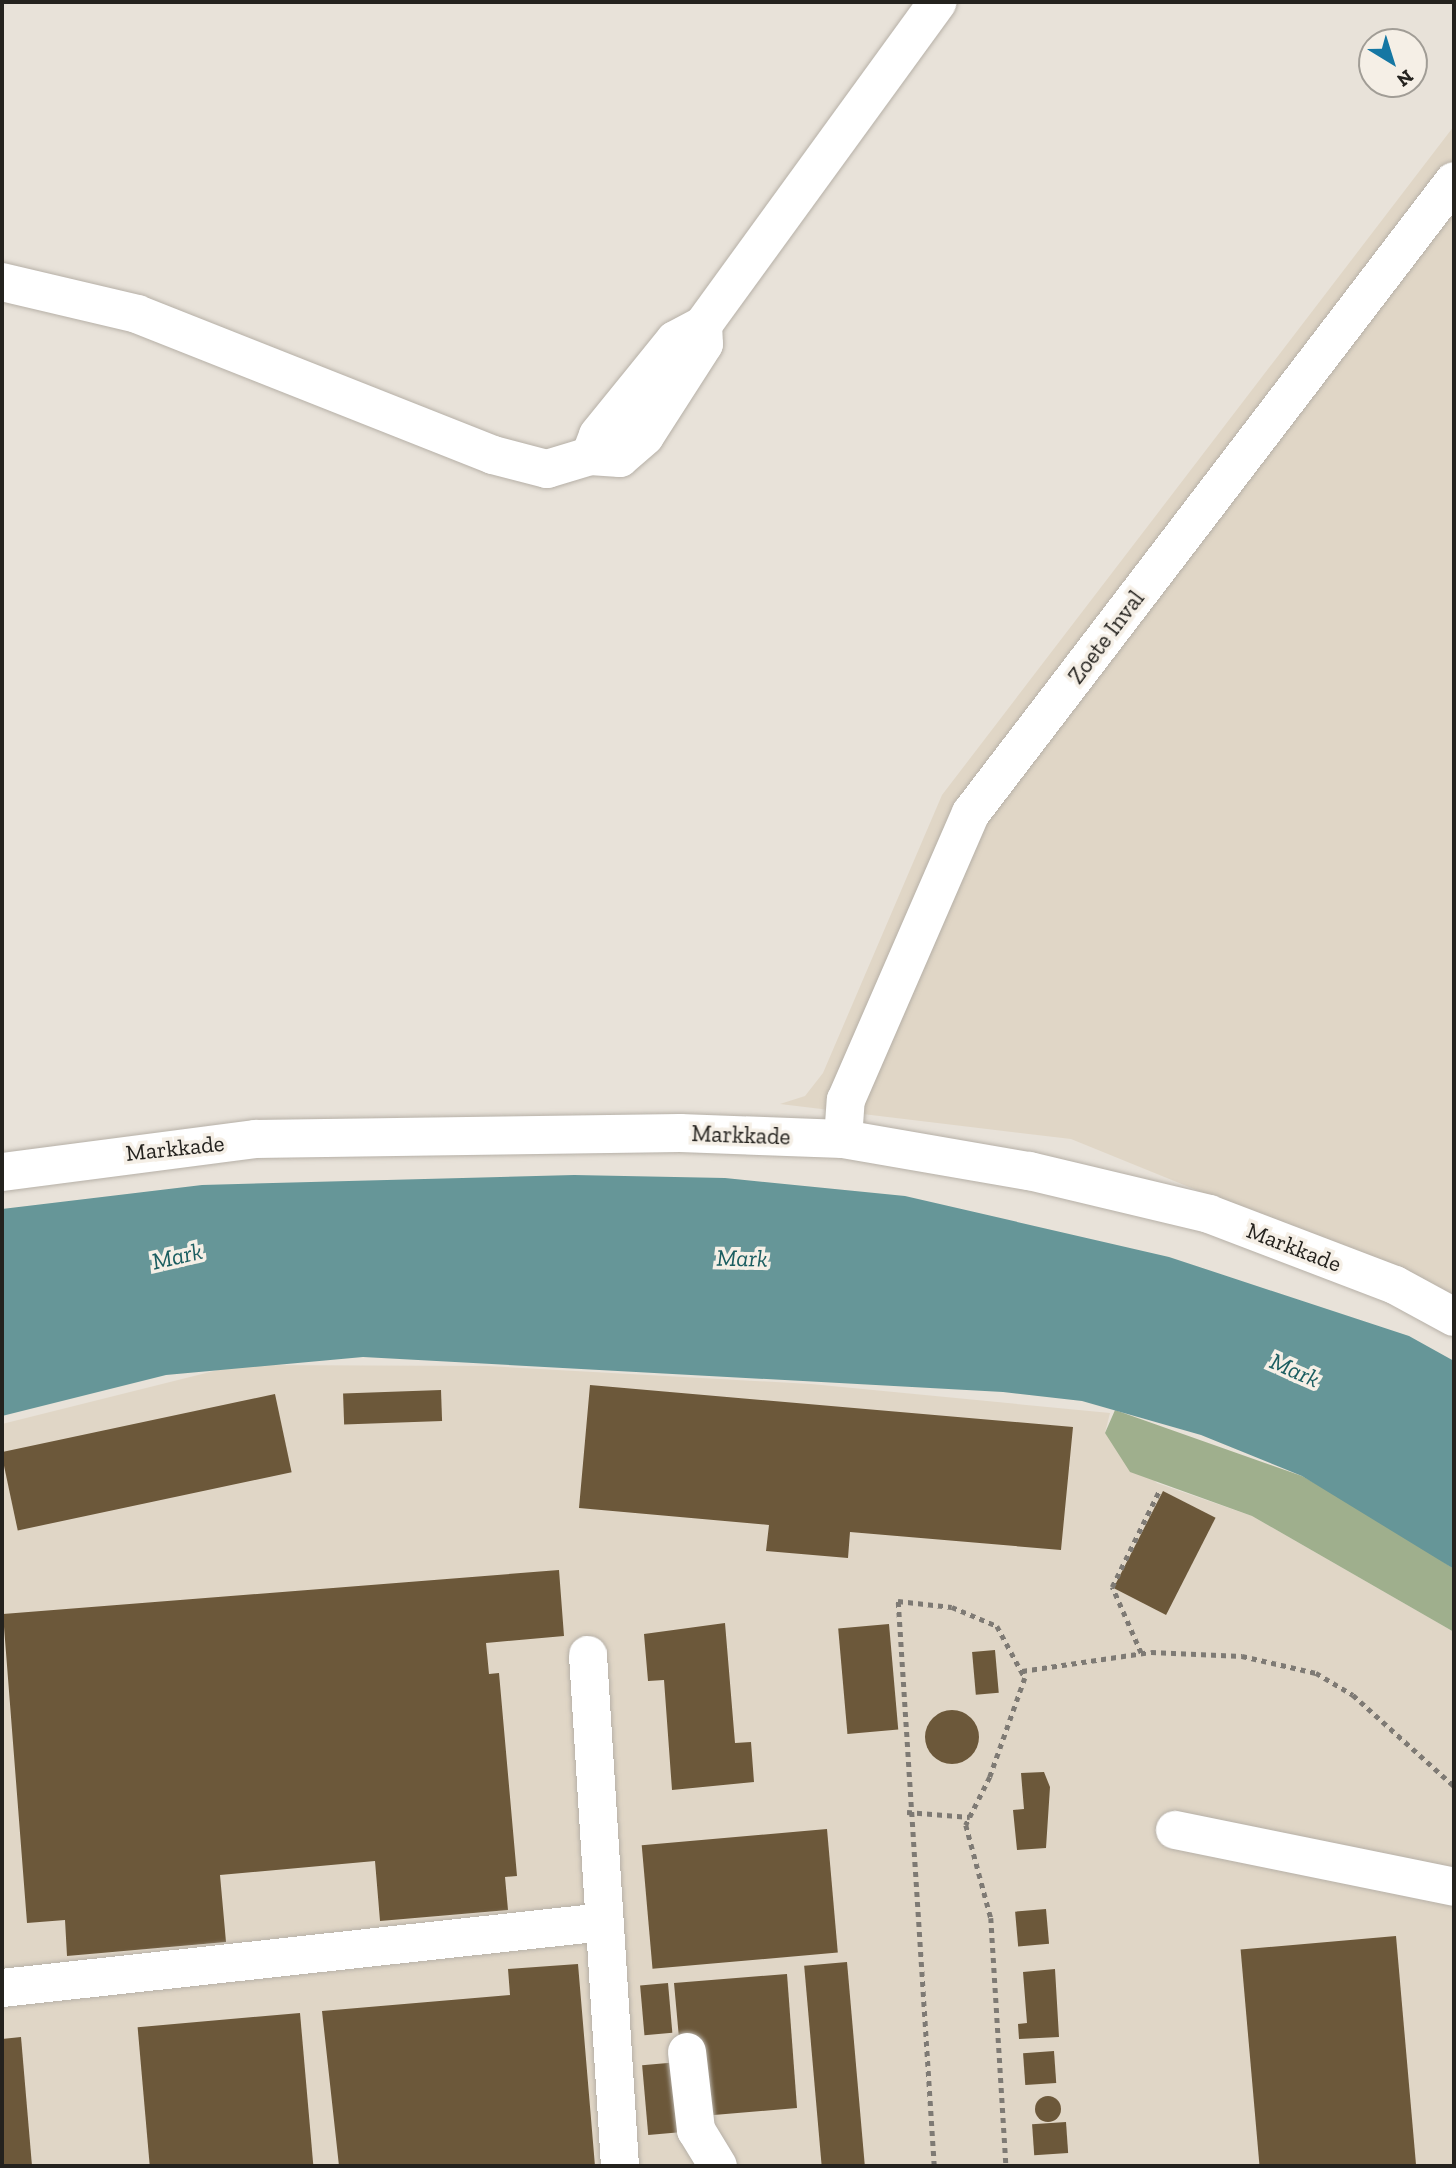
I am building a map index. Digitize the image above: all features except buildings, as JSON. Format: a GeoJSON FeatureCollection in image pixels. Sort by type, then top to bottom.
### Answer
{"type":"FeatureCollection","features":[{"type":"Feature","properties":{"kind":"street"},"geometry":{"type":"LineString","coordinates":[[2,282],[137,314],[493,455],[547,469],[590,456],[598,435],[675,340],[703,325],[938,2]]}},
{"type":"Feature","properties":{"kind":"street","name":"Zoete Inval"},"geometry":{"type":"LineString","coordinates":[[843,1139],[846,1100],[971,813],[1454,181]]}},
{"type":"Feature","properties":{"kind":"street","name":"Markkade"},"geometry":{"type":"LineString","coordinates":[[2,1172],[255,1139],[667,1133],[843,1139],[1029,1171],[1209,1214],[1395,1285],[1454,1317]]}},
{"type":"Feature","properties":{"kind":"street"},"geometry":{"type":"LineString","coordinates":[[588,1655],[620,2166]]}},
{"type":"Feature","properties":{"kind":"street"},"geometry":{"type":"LineString","coordinates":[[1175,1830],[1454,1887]]}},
{"type":"Feature","properties":{"kind":"street"},"geometry":{"type":"LineString","coordinates":[[2,1988],[604,1922]]}},
{"type":"Feature","properties":{"kind":"street"},"geometry":{"type":"LineString","coordinates":[[687,2052],[696,2130],[718,2166]]}},
{"type":"Feature","properties":{"kind":"path"},"geometry":{"type":"LineString","coordinates":[[1140,1653],[1112,1587],[1159,1492]]}},
{"type":"Feature","properties":{"kind":"path"},"geometry":{"type":"LineString","coordinates":[[934,2166],[907,1812],[898,1601],[952,1607],[997,1626],[1022,1671],[1015,1709],[970,1817],[970,1854],[991,1918],[1006,2166]]}},
{"type":"Feature","properties":{"kind":"path"},"geometry":{"type":"LineString","coordinates":[[1022,1671],[1140,1653],[1242,1656],[1316,1674],[1353,1695],[1454,1786]]}},
{"type":"Feature","properties":{"kind":"path"},"geometry":{"type":"LineString","coordinates":[[907,1812],[970,1817]]}},
{"type":"Feature","properties":{"kind":"shaded area"},"geometry":{"type":"Polygon","coordinates":[[[1454,126],[1454,1295],[1071,1139],[780,1104],[805,1096],[823,1073],[942,795],[1454,126]]]}},
{"type":"Feature","properties":{"kind":"shaded area"},"geometry":{"type":"Polygon","coordinates":[[[238,1365],[487,1366],[811,1384],[1110,1413],[1105,1433],[1157,1483],[1252,1516],[1454,1632],[1454,2166],[2,2166],[2,1424],[238,1365]]]}},
{"type":"Feature","properties":{"kind":"green space"},"geometry":{"type":"Polygon","coordinates":[[[1115,1410],[1302,1476],[1378,1518],[1454,1569],[1454,1632],[1252,1516],[1130,1472],[1105,1433],[1115,1410]]]}},
{"type":"Feature","properties":{"kind":"water","name":"Mark"},"geometry":{"type":"Polygon","coordinates":[[[574,1175],[725,1178],[905,1196],[1169,1257],[1409,1336],[1454,1361],[1454,1569],[1302,1476],[1201,1435],[1082,1401],[1003,1392],[363,1357],[166,1375],[2,1416],[2,1209],[202,1185],[574,1175]]]}}]}
